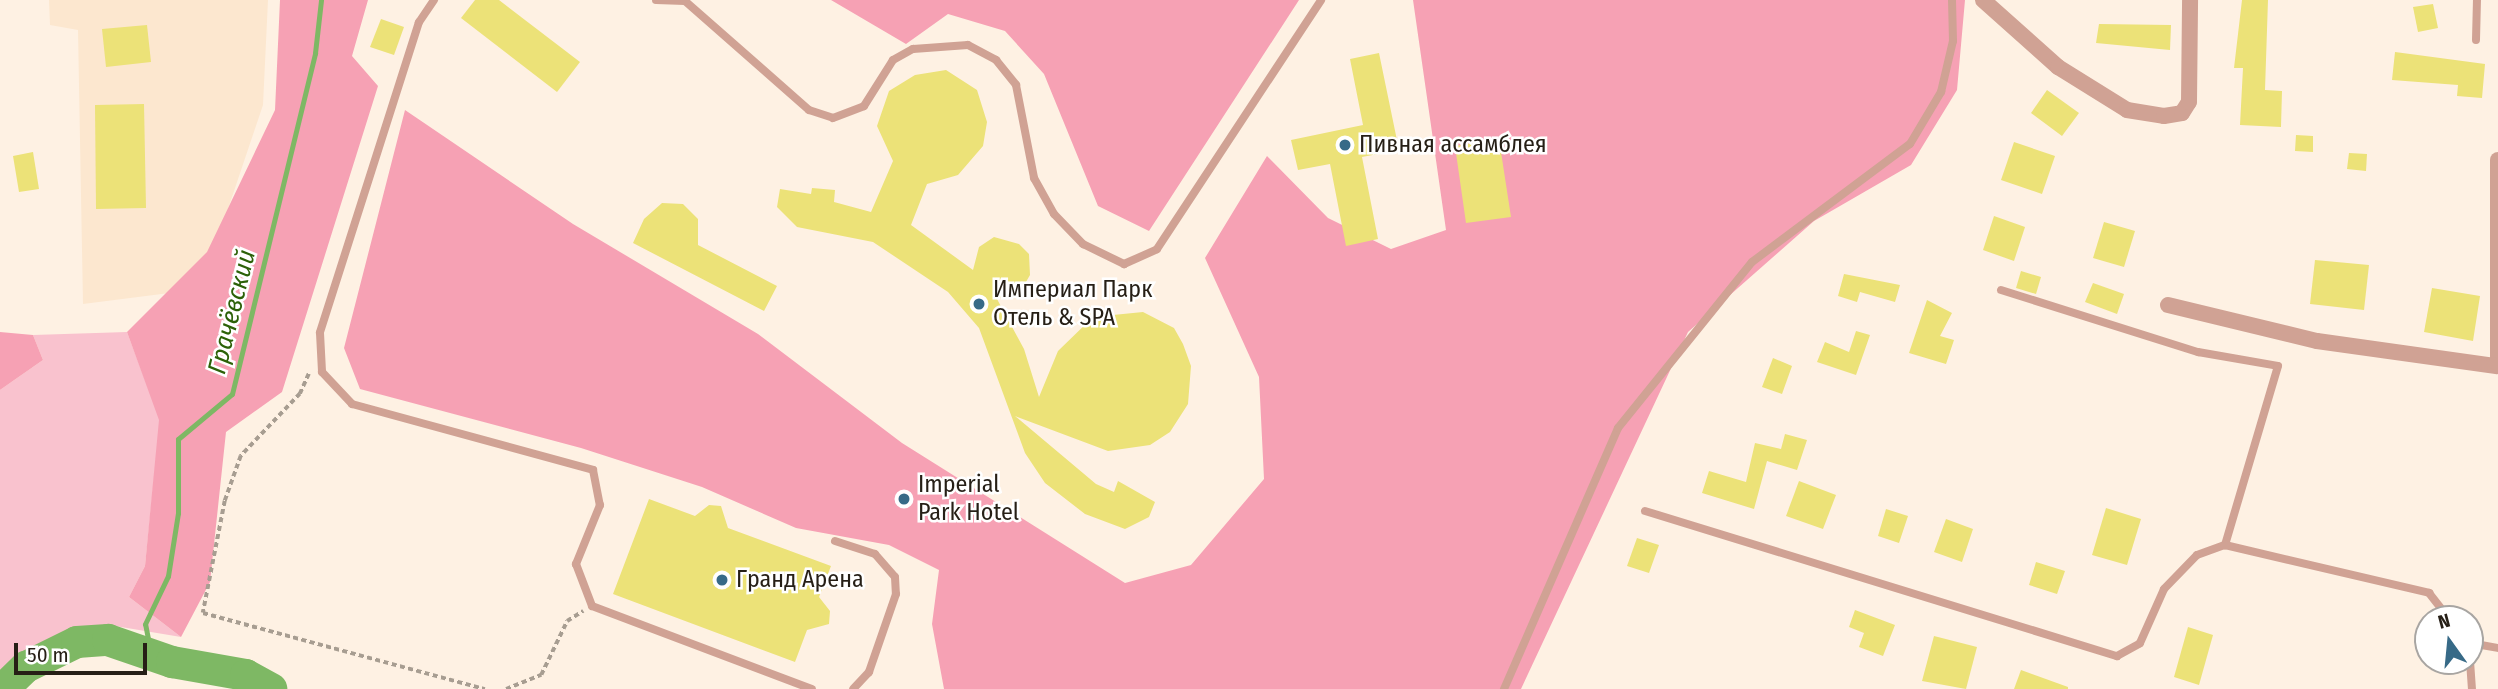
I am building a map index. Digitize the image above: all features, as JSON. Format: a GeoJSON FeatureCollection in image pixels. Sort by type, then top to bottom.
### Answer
{"type":"FeatureCollection","features":[{"type":"Feature","properties":{"kind":"street"},"geometry":{"type":"LineString","coordinates":[[1983,0],[2058,67],[2127,110],[2164,116],[2182,113],[2189,102],[2190,0]]}},
{"type":"Feature","properties":{"kind":"street"},"geometry":{"type":"LineString","coordinates":[[2168,305],[2317,341],[2497,366],[2498,160]]}},
{"type":"Feature","properties":{"kind":"lane"},"geometry":{"type":"LineString","coordinates":[[434,0],[415,34],[318,354],[332,388],[352,404],[593,470],[600,505],[576,564],[592,606],[812,689]]}},
{"type":"Feature","properties":{"kind":"lane"},"geometry":{"type":"LineString","coordinates":[[656,0],[685,1],[815,114],[833,118],[857,110],[893,60],[913,49],[941,42],[968,46],[996,60],[1016,85],[1034,178],[1054,214],[1083,243],[1124,264],[1157,249],[1321,0]]}},
{"type":"Feature","properties":{"kind":"lane"},"geometry":{"type":"LineString","coordinates":[[1504,689],[1618,428],[1752,262],[1910,144],[1941,92],[1953,41],[1952,0]]}},
{"type":"Feature","properties":{"kind":"lane"},"geometry":{"type":"LineString","coordinates":[[2476,40],[2477,0]]}},
{"type":"Feature","properties":{"kind":"lane"},"geometry":{"type":"LineString","coordinates":[[2001,290],[2198,352],[2278,366],[2225,545]]}},
{"type":"Feature","properties":{"kind":"lane"},"geometry":{"type":"LineString","coordinates":[[1645,511],[2117,656],[2140,643],[2172,581],[2197,555],[2225,545],[2428,593],[2438,605]]}},
{"type":"Feature","properties":{"kind":"lane"},"geometry":{"type":"LineString","coordinates":[[835,541],[875,554],[895,577],[896,594],[869,672],[853,689]]}},
{"type":"Feature","properties":{"kind":"path"},"geometry":{"type":"LineString","coordinates":[[318,354],[300,394],[241,456],[225,501],[203,612],[485,689]]}},
{"type":"Feature","properties":{"kind":"path"},"geometry":{"type":"LineString","coordinates":[[506,689],[541,675],[568,621],[592,606]]}},
{"type":"Feature","properties":{"kind":"shaded area"},"geometry":{"type":"Polygon","coordinates":[[[49,0],[268,0],[263,105],[201,289],[83,304],[78,30],[50,25],[49,0]]]}},
{"type":"Feature","properties":{"kind":"shaded area"},"geometry":{"type":"Polygon","coordinates":[[[280,0],[368,0],[352,56],[378,86],[282,392],[226,432],[210,582],[181,637],[129,597],[145,566],[159,420],[127,332],[207,252],[275,110],[280,0]]]}},
{"type":"Feature","properties":{"kind":"shaded area"},"geometry":{"type":"Polygon","coordinates":[[[831,0],[1299,0],[1149,231],[1098,206],[1044,74],[1005,31],[948,14],[906,44],[831,0]]]}},
{"type":"Feature","properties":{"kind":"shaded area"},"geometry":{"type":"Polygon","coordinates":[[[1413,0],[1965,0],[1957,90],[1911,165],[1814,221],[1688,332],[1521,689],[944,689],[932,624],[939,570],[889,545],[796,528],[702,487],[581,448],[360,389],[344,348],[405,110],[573,224],[758,334],[902,443],[1125,583],[1191,565],[1264,479],[1259,377],[1205,258],[1267,156],[1328,218],[1391,249],[1446,230],[1413,0]]]}},
{"type":"Feature","properties":{"kind":"shaded area"},"geometry":{"type":"Polygon","coordinates":[[[0,332],[33,335],[43,360],[0,390],[0,332]]]}},
{"type":"Feature","properties":{"kind":"shaded area"},"geometry":{"type":"Polygon","coordinates":[[[127,332],[160,420],[145,566],[129,597],[181,637],[109,625],[73,628],[18,655],[0,671],[0,390],[43,360],[33,335],[127,332]]]}},
{"type":"Feature","properties":{"kind":"building"},"geometry":{"type":"Polygon","coordinates":[[[475,0],[499,0],[580,62],[557,92],[461,18],[475,0]]]}},
{"type":"Feature","properties":{"kind":"building"},"geometry":{"type":"Polygon","coordinates":[[[2242,0],[2268,0],[2265,90],[2282,91],[2281,127],[2240,125],[2243,68],[2234,68],[2242,0]]]}},
{"type":"Feature","properties":{"kind":"building"},"geometry":{"type":"Polygon","coordinates":[[[2433,4],[2438,28],[2418,32],[2413,7],[2433,4]]]}},
{"type":"Feature","properties":{"kind":"building"},"geometry":{"type":"Polygon","coordinates":[[[381,19],[404,27],[394,55],[370,47],[381,19]]]}},
{"type":"Feature","properties":{"kind":"building"},"geometry":{"type":"Polygon","coordinates":[[[2099,24],[2171,25],[2170,50],[2096,43],[2099,24]]]}},
{"type":"Feature","properties":{"kind":"building"},"geometry":{"type":"Polygon","coordinates":[[[147,25],[151,62],[106,67],[102,29],[147,25]]]}},
{"type":"Feature","properties":{"kind":"building"},"geometry":{"type":"Polygon","coordinates":[[[2395,52],[2485,64],[2482,98],[2457,96],[2458,85],[2392,80],[2395,52]]]}},
{"type":"Feature","properties":{"kind":"building","name":"Пивная ассамблея"},"geometry":{"type":"Polygon","coordinates":[[[1379,53],[1399,150],[1362,157],[1378,239],[1346,246],[1330,164],[1298,170],[1291,140],[1363,125],[1350,59],[1379,53]]]}},
{"type":"Feature","properties":{"kind":"building","name":"Империал Парк Отель & SPA"},"geometry":{"type":"Polygon","coordinates":[[[946,70],[977,90],[987,122],[983,146],[958,175],[927,184],[911,225],[973,270],[979,247],[994,237],[1019,244],[1029,254],[1030,275],[1023,287],[997,299],[1024,349],[1039,397],[1058,351],[1093,317],[1143,312],[1174,328],[1183,344],[1191,366],[1188,404],[1170,432],[1150,445],[1108,451],[1015,416],[1096,484],[1114,492],[1118,481],[1155,502],[1149,517],[1125,529],[1085,514],[1045,483],[1025,453],[979,328],[948,292],[873,242],[797,227],[777,207],[780,189],[811,194],[812,188],[835,190],[834,202],[871,212],[893,161],[877,126],[889,91],[915,75],[946,70]]]}},
{"type":"Feature","properties":{"kind":"building"},"geometry":{"type":"Polygon","coordinates":[[[2047,90],[2079,113],[2062,136],[2031,113],[2047,90]]]}},
{"type":"Feature","properties":{"kind":"building"},"geometry":{"type":"Polygon","coordinates":[[[144,104],[146,208],[96,209],[95,105],[144,104]]]}},
{"type":"Feature","properties":{"kind":"building"},"geometry":{"type":"Polygon","coordinates":[[[2296,135],[2313,136],[2313,152],[2295,151],[2296,135]]]}},
{"type":"Feature","properties":{"kind":"building"},"geometry":{"type":"Polygon","coordinates":[[[1499,139],[1511,217],[1466,223],[1455,146],[1499,139]]]}},
{"type":"Feature","properties":{"kind":"building"},"geometry":{"type":"Polygon","coordinates":[[[2014,142],[2055,156],[2042,194],[2001,180],[2014,142]]]}},
{"type":"Feature","properties":{"kind":"building"},"geometry":{"type":"Polygon","coordinates":[[[33,152],[39,189],[19,192],[13,156],[33,152]]]}},
{"type":"Feature","properties":{"kind":"building"},"geometry":{"type":"Polygon","coordinates":[[[2349,153],[2367,154],[2366,171],[2347,169],[2349,153]]]}},
{"type":"Feature","properties":{"kind":"building"},"geometry":{"type":"Polygon","coordinates":[[[662,203],[683,204],[698,219],[698,245],[777,286],[764,311],[633,243],[644,219],[662,203]]]}},
{"type":"Feature","properties":{"kind":"building"},"geometry":{"type":"Polygon","coordinates":[[[1994,216],[2025,227],[2014,261],[1983,250],[1994,216]]]}},
{"type":"Feature","properties":{"kind":"building"},"geometry":{"type":"Polygon","coordinates":[[[2104,222],[2135,231],[2124,267],[2093,258],[2104,222]]]}},
{"type":"Feature","properties":{"kind":"building"},"geometry":{"type":"Polygon","coordinates":[[[2315,260],[2369,265],[2364,310],[2310,304],[2315,260]]]}},
{"type":"Feature","properties":{"kind":"building"},"geometry":{"type":"Polygon","coordinates":[[[2021,271],[2041,277],[2036,294],[2016,288],[2021,271]]]}},
{"type":"Feature","properties":{"kind":"building"},"geometry":{"type":"Polygon","coordinates":[[[1844,274],[1900,285],[1895,302],[1860,292],[1857,302],[1838,296],[1844,274]]]}},
{"type":"Feature","properties":{"kind":"building"},"geometry":{"type":"Polygon","coordinates":[[[2093,283],[2124,294],[2117,314],[2085,302],[2093,283]]]}},
{"type":"Feature","properties":{"kind":"building"},"geometry":{"type":"Polygon","coordinates":[[[2432,288],[2480,296],[2473,341],[2424,332],[2432,288]]]}},
{"type":"Feature","properties":{"kind":"building"},"geometry":{"type":"Polygon","coordinates":[[[1927,300],[1952,313],[1940,336],[1954,340],[1946,364],[1909,353],[1927,300]]]}},
{"type":"Feature","properties":{"kind":"building"},"geometry":{"type":"Polygon","coordinates":[[[1856,331],[1870,335],[1856,375],[1817,362],[1825,342],[1849,352],[1856,331]]]}},
{"type":"Feature","properties":{"kind":"building"},"geometry":{"type":"Polygon","coordinates":[[[1773,358],[1792,366],[1782,394],[1762,387],[1773,358]]]}},
{"type":"Feature","properties":{"kind":"building"},"geometry":{"type":"Polygon","coordinates":[[[1785,434],[1807,440],[1797,470],[1767,461],[1754,509],[1702,493],[1709,471],[1746,482],[1755,443],[1781,449],[1785,434]]]}},
{"type":"Feature","properties":{"kind":"building"},"geometry":{"type":"Polygon","coordinates":[[[1799,481],[1836,495],[1823,529],[1786,516],[1799,481]]]}},
{"type":"Feature","properties":{"kind":"building","name":"Гранд Арена"},"geometry":{"type":"Polygon","coordinates":[[[649,499],[695,516],[709,505],[721,506],[728,528],[831,566],[819,597],[830,611],[829,624],[807,630],[795,662],[613,594],[649,499]]]}},
{"type":"Feature","properties":{"kind":"building"},"geometry":{"type":"Polygon","coordinates":[[[2106,508],[2141,519],[2127,565],[2092,555],[2106,508]]]}},
{"type":"Feature","properties":{"kind":"building"},"geometry":{"type":"Polygon","coordinates":[[[1886,509],[1908,516],[1899,543],[1878,536],[1886,509]]]}},
{"type":"Feature","properties":{"kind":"building"},"geometry":{"type":"Polygon","coordinates":[[[1946,519],[1973,529],[1962,562],[1934,552],[1946,519]]]}},
{"type":"Feature","properties":{"kind":"building"},"geometry":{"type":"Polygon","coordinates":[[[1637,538],[1659,545],[1649,573],[1627,566],[1637,538]]]}},
{"type":"Feature","properties":{"kind":"building"},"geometry":{"type":"Polygon","coordinates":[[[2036,562],[2065,571],[2057,594],[2029,585],[2036,562]]]}},
{"type":"Feature","properties":{"kind":"building"},"geometry":{"type":"Polygon","coordinates":[[[1855,610],[1895,625],[1883,656],[1859,647],[1864,633],[1849,627],[1855,610]]]}},
{"type":"Feature","properties":{"kind":"building"},"geometry":{"type":"Polygon","coordinates":[[[2188,627],[2213,635],[2199,685],[2174,677],[2188,627]]]}},
{"type":"Feature","properties":{"kind":"building"},"geometry":{"type":"Polygon","coordinates":[[[1934,636],[1977,647],[1966,689],[1922,681],[1934,636]]]}},
{"type":"Feature","properties":{"kind":"building"},"geometry":{"type":"Polygon","coordinates":[[[2021,670],[2068,687],[2068,689],[2014,689],[2021,670]]]}},
{"type":"Feature","properties":{"kind":"waterway","name":"Грачёвский"},"geometry":{"type":"LineString","coordinates":[[150,649],[145,624],[168,576],[178,513],[178,439],[232,394],[315,53],[321,0]]}},
{"type":"Feature","properties":{"kind":"waterway"},"geometry":{"type":"LineString","coordinates":[[3,689],[26,667],[77,642],[108,640],[172,662],[246,675],[271,689]]}},
{"type":"Feature","properties":{"kind":"place","name":"Пивная ассамблея"},"geometry":{"type":"Point","coordinates":[1345,145]}},
{"type":"Feature","properties":{"kind":"place","name":"Империал Парк Отель & SPA"},"geometry":{"type":"Point","coordinates":[979,304]}},
{"type":"Feature","properties":{"kind":"place","name":"Imperial Park Hotel"},"geometry":{"type":"Point","coordinates":[904,499]}},
{"type":"Feature","properties":{"kind":"place","name":"Гранд Арена"},"geometry":{"type":"Point","coordinates":[722,580]}}]}
